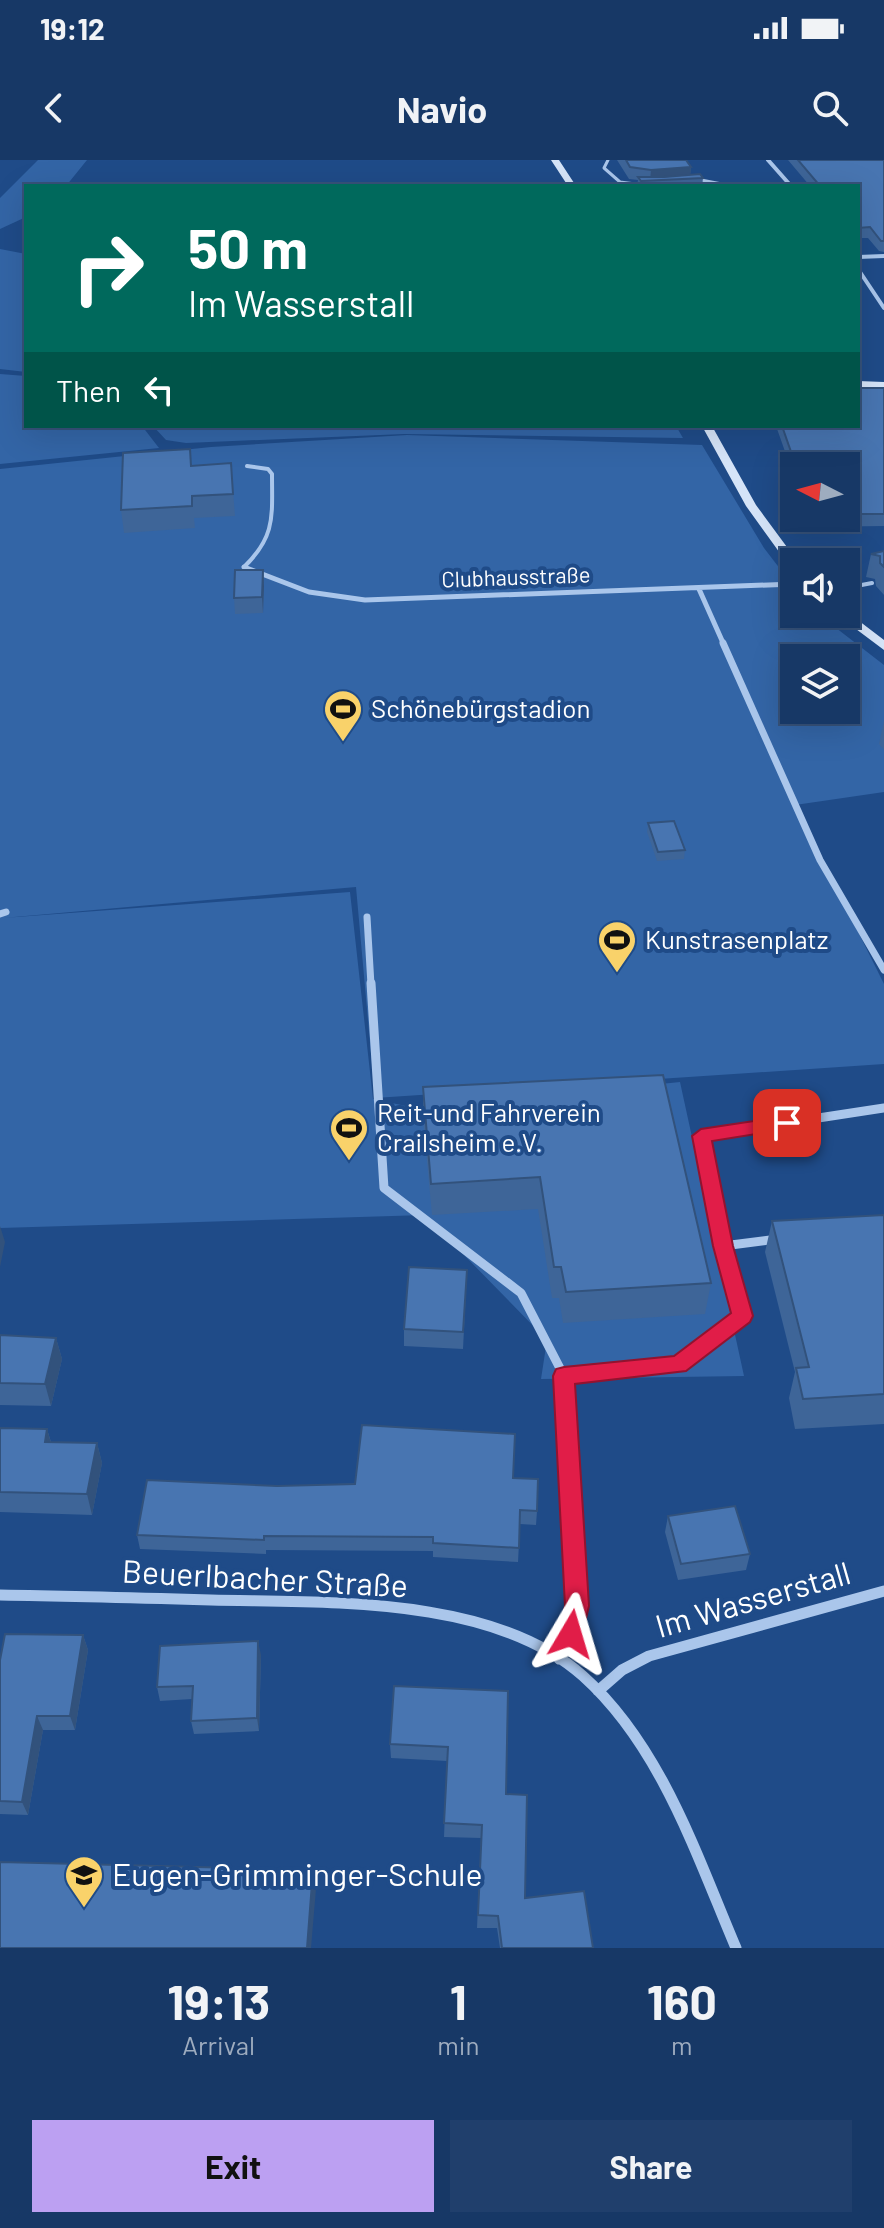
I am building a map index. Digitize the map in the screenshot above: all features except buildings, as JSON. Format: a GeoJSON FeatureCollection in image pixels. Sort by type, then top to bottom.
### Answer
{"type":"FeatureCollection","features":[{"type":"Feature","properties":{"kind":"main road"},"geometry":{"type":"LineString","coordinates":[[555,160],[571,184]]}},
{"type":"Feature","properties":{"kind":"main road"},"geometry":{"type":"LineString","coordinates":[[860,384],[884,385]]}},
{"type":"Feature","properties":{"kind":"main road"},"geometry":{"type":"LineString","coordinates":[[708,428],[751,506],[782,548]]}},
{"type":"Feature","properties":{"kind":"main road"},"geometry":{"type":"LineString","coordinates":[[860,628],[884,646]]}},
{"type":"Feature","properties":{"kind":"street"},"geometry":{"type":"LineString","coordinates":[[768,160],[789,184]]}},
{"type":"Feature","properties":{"kind":"street"},"geometry":{"type":"LineString","coordinates":[[860,257],[884,256]]}},
{"type":"Feature","properties":{"kind":"street"},"geometry":{"type":"LineString","coordinates":[[860,272],[884,308]]}},
{"type":"Feature","properties":{"kind":"street","name":"Clubhausstraße"},"geometry":{"type":"LineString","coordinates":[[244,567],[309,592],[365,600],[780,585]]}},
{"type":"Feature","properties":{"kind":"street"},"geometry":{"type":"LineString","coordinates":[[699,589],[820,860],[884,970]]}},
{"type":"Feature","properties":{"kind":"street"},"geometry":{"type":"LineString","coordinates":[[367,917],[384,1188],[521,1293],[564,1376],[577,1606],[571,1634],[559,1659]]}},
{"type":"Feature","properties":{"kind":"street"},"geometry":{"type":"LineString","coordinates":[[564,1376],[679,1365],[743,1316],[723,1246],[701,1136],[884,1108]]}},
{"type":"Feature","properties":{"kind":"street"},"geometry":{"type":"LineString","coordinates":[[723,1246],[796,1237]]}},
{"type":"Feature","properties":{"kind":"street","name":"Im Wasserstall"},"geometry":{"type":"LineString","coordinates":[[598,1691],[622,1670],[649,1656],[884,1591]]}},
{"type":"Feature","properties":{"kind":"street","name":"Beuerlbacher Straße"},"geometry":{"type":"LineString","coordinates":[[0,1595],[342,1604],[408,1611],[475,1624],[559,1659],[598,1691],[640,1746],[674,1809],[736,1948]]}},
{"type":"Feature","properties":{"kind":"lane"},"geometry":{"type":"LineString","coordinates":[[608,160],[604,168],[615,182],[650,184]]}},
{"type":"Feature","properties":{"kind":"lane"},"geometry":{"type":"LineString","coordinates":[[690,175],[702,182]]}},
{"type":"Feature","properties":{"kind":"lane"},"geometry":{"type":"LineString","coordinates":[[689,182],[718,184]]}},
{"type":"Feature","properties":{"kind":"lane"},"geometry":{"type":"LineString","coordinates":[[244,567],[266,548],[270,537],[272,474],[268,469],[247,466]]}},
{"type":"Feature","properties":{"kind":"lane"},"geometry":{"type":"LineString","coordinates":[[860,585],[872,583]]}},
{"type":"Feature","properties":{"kind":"shaded area"},"geometry":{"type":"Polygon","coordinates":[[[38,160],[87,160],[68,184],[24,184],[24,218],[0,229],[0,198],[38,160]]]}},
{"type":"Feature","properties":{"kind":"shaded area"},"geometry":{"type":"Polygon","coordinates":[[[0,249],[24,254],[24,372],[0,369],[0,249]]]}},
{"type":"Feature","properties":{"kind":"shaded area"},"geometry":{"type":"Polygon","coordinates":[[[0,374],[24,376],[24,428],[144,428],[159,448],[0,464],[0,374]]]}},
{"type":"Feature","properties":{"kind":"shaded area"},"geometry":{"type":"Polygon","coordinates":[[[155,428],[677,428],[683,438],[404,434],[186,443],[166,440],[155,428]]]}},
{"type":"Feature","properties":{"kind":"shaded area","name":"Schönebürgstadion"},"geometry":{"type":"Polygon","coordinates":[[[407,435],[702,445],[764,548],[780,569],[780,628],[836,628],[857,644],[780,644],[780,724],[860,724],[860,646],[884,665],[884,792],[795,805],[884,984],[884,1064],[375,1098],[356,887],[3,918],[350,892],[373,1099],[420,1109],[680,1082],[744,1376],[541,1379],[547,1340],[425,1215],[0,1228],[0,469],[211,447],[407,435]]]}},
{"type":"Feature","properties":{"kind":"place","name":"Schönebürgstadion"},"geometry":{"type":"Point","coordinates":[343,743]}},
{"type":"Feature","properties":{"kind":"place","name":"Kunstrasenplatz"},"geometry":{"type":"Point","coordinates":[617,974]}},
{"type":"Feature","properties":{"kind":"place","name":"Reit-und Fahrverein Crailsheim e.V."},"geometry":{"type":"Point","coordinates":[349,1162]}},
{"type":"Feature","properties":{"kind":"place","name":"Eugen-Grimminger-Schule"},"geometry":{"type":"Point","coordinates":[84,1909]}},
{"type":"Feature","properties":{"kind":"route"},"geometry":{"type":"LineString","coordinates":[[571,1634],[577,1606],[564,1376],[679,1365],[743,1316],[723,1246],[701,1136],[787,1123]]}}]}
